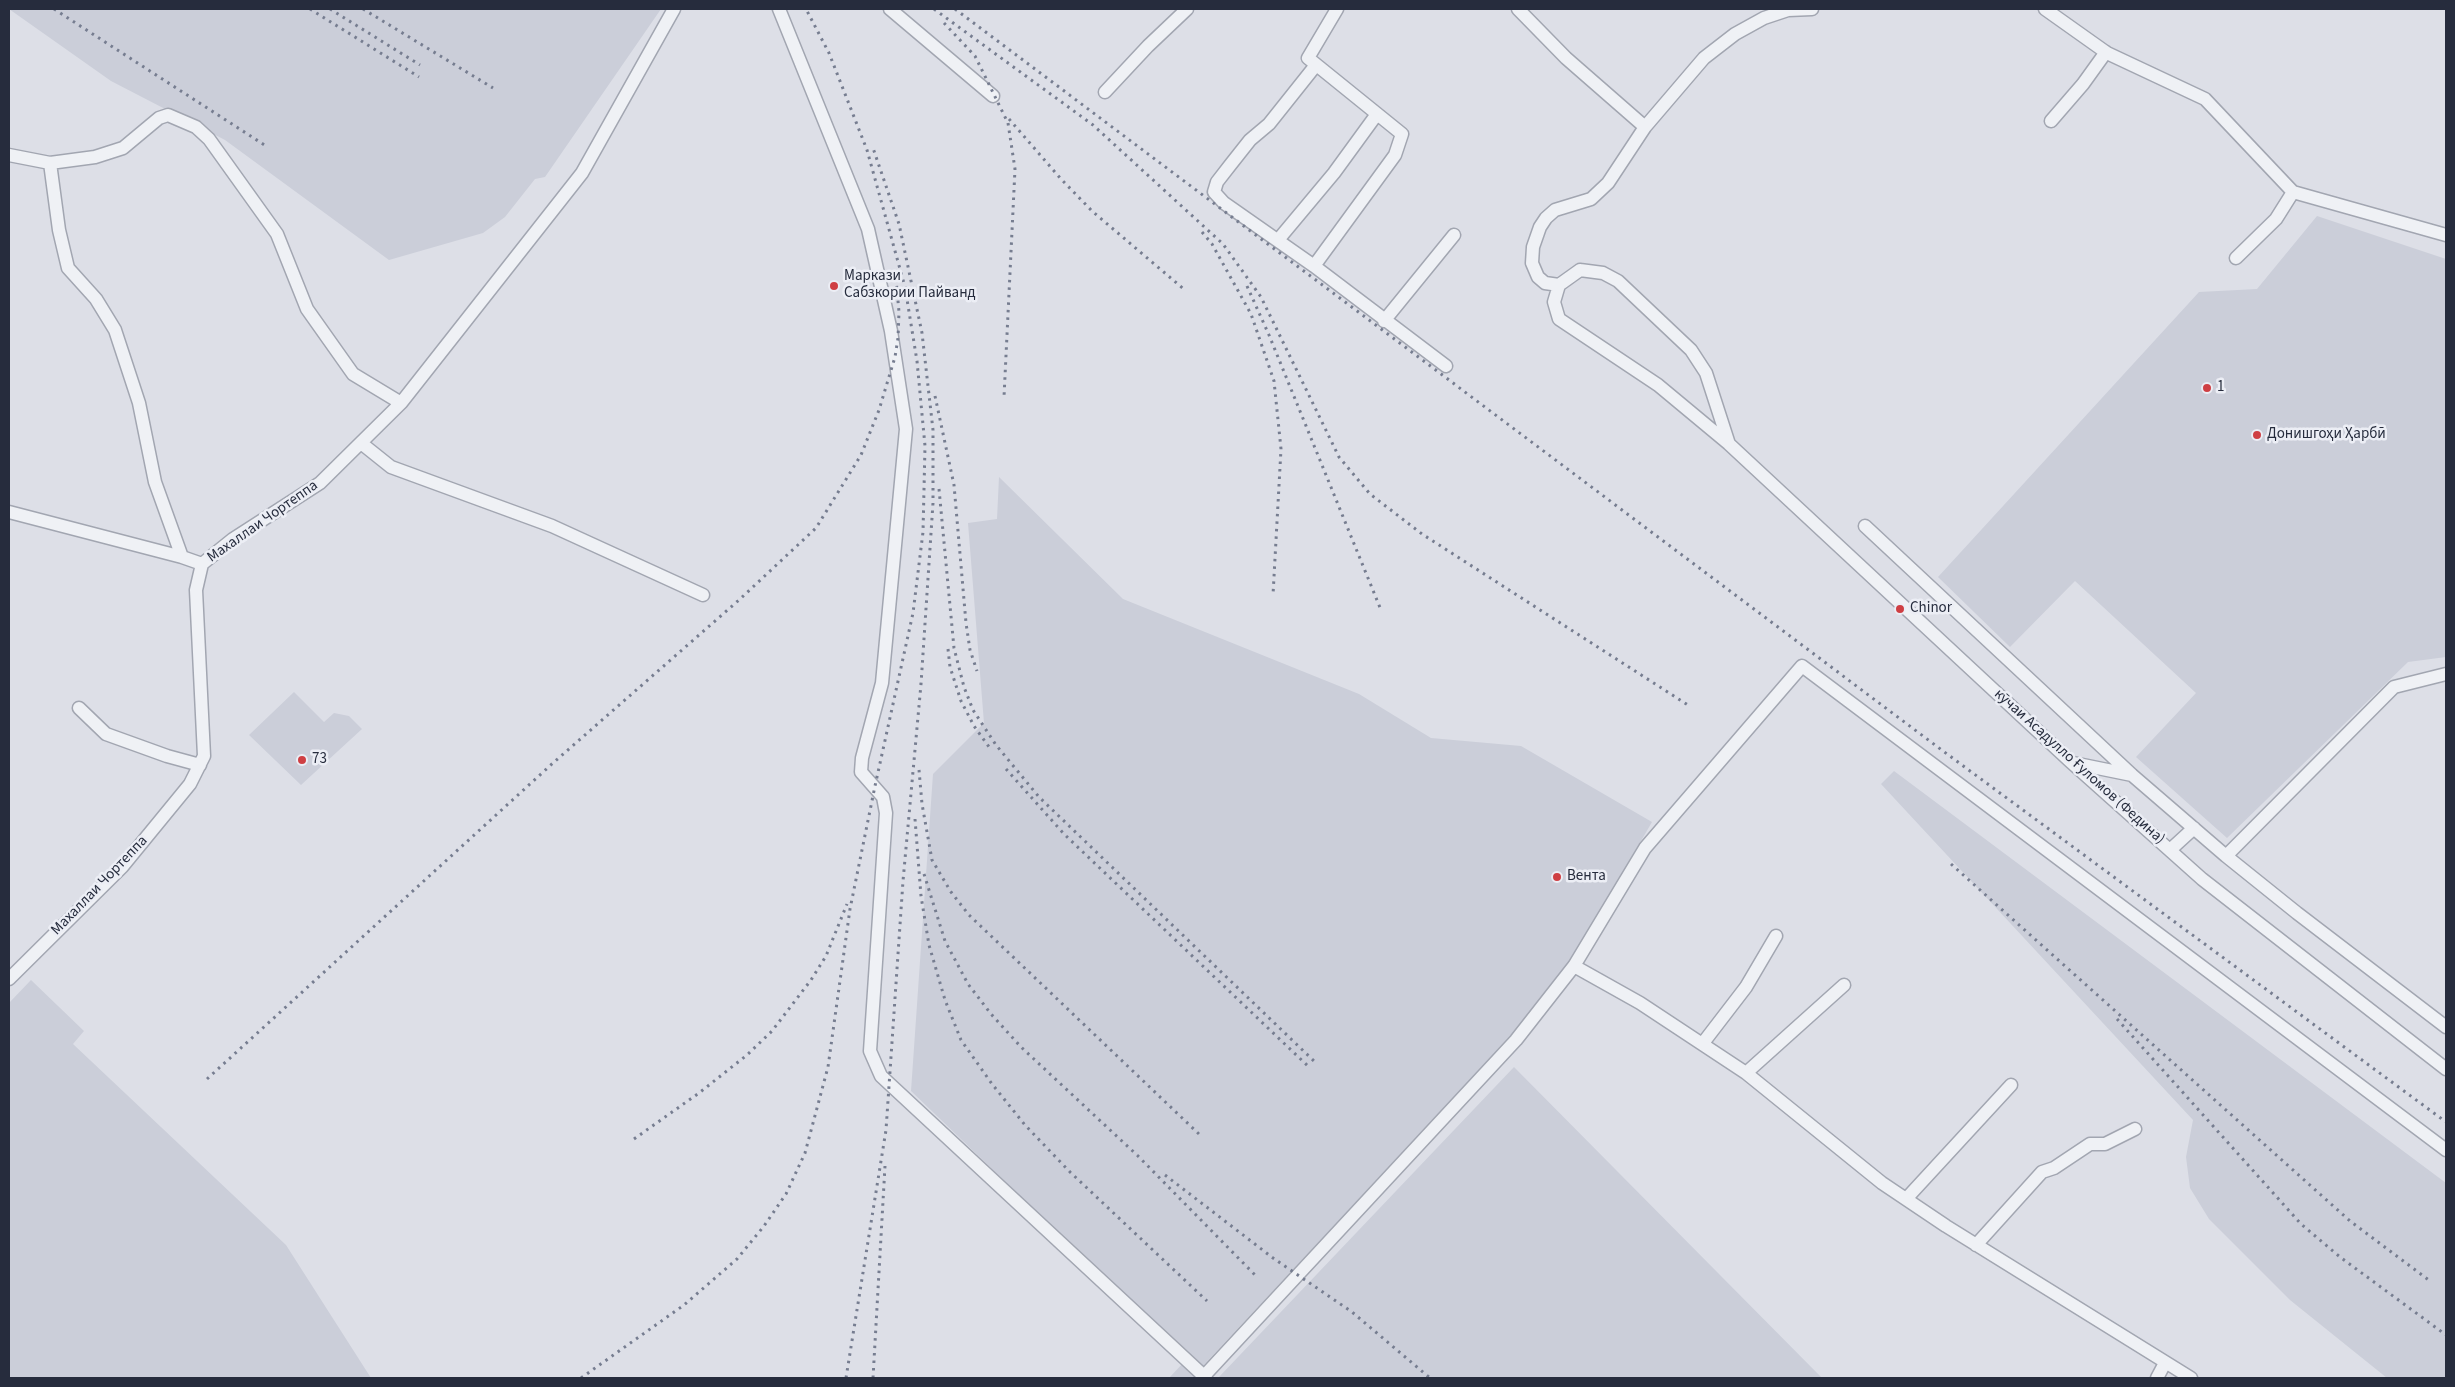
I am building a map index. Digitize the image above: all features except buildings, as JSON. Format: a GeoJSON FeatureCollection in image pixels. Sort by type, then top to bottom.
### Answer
{"type":"FeatureCollection","features":[{"type":"Feature","properties":{"kind":"street","name":"Махаллаи Чортеппа"},"geometry":{"type":"LineString","coordinates":[[9,979],[122,867],[173,807],[190,784],[200,765],[204,756],[196,590],[202,564],[233,539],[320,483],[401,403],[582,173],[674,9]]}},
{"type":"Feature","properties":{"kind":"street"},"geometry":{"type":"LineString","coordinates":[[779,9],[868,229],[891,331],[906,429],[882,682],[862,758],[861,772],[883,796],[886,813],[870,1051],[881,1076],[1205,1377],[1516,1040],[1574,966],[1645,848],[1802,666],[2446,1150]]}},
{"type":"Feature","properties":{"kind":"street"},"geometry":{"type":"LineString","coordinates":[[890,9],[993,96]]}},
{"type":"Feature","properties":{"kind":"street"},"geometry":{"type":"LineString","coordinates":[[1105,92],[1148,46],[1187,9]]}},
{"type":"Feature","properties":{"kind":"street"},"geometry":{"type":"LineString","coordinates":[[1314,266],[1395,156],[1402,134],[1308,58],[1337,9]]}},
{"type":"Feature","properties":{"kind":"street"},"geometry":{"type":"LineString","coordinates":[[1518,9],[1566,58],[1645,127]]}},
{"type":"Feature","properties":{"kind":"street"},"geometry":{"type":"LineString","coordinates":[[1559,285],[1545,283],[1538,277],[1532,263],[1532,247],[1540,227],[1555,210],[1591,199],[1602,188],[1630,152],[1645,127],[1704,58],[1735,34],[1764,18],[1788,10],[1812,9]]}},
{"type":"Feature","properties":{"kind":"street"},"geometry":{"type":"LineString","coordinates":[[2045,9],[2106,52],[2205,99],[2293,192],[2446,235]]}},
{"type":"Feature","properties":{"kind":"street"},"geometry":{"type":"LineString","coordinates":[[2051,121],[2083,84],[2106,52]]}},
{"type":"Feature","properties":{"kind":"street"},"geometry":{"type":"LineString","coordinates":[[1316,65],[1269,124],[1250,140],[1217,182],[1214,192],[1224,203],[1314,266],[1384,321],[1446,366]]}},
{"type":"Feature","properties":{"kind":"street"},"geometry":{"type":"LineString","coordinates":[[1278,240],[1334,173],[1377,114]]}},
{"type":"Feature","properties":{"kind":"street"},"geometry":{"type":"LineString","coordinates":[[9,155],[50,162],[96,157],[123,148],[159,118],[168,115],[196,127],[209,139],[277,234],[307,309],[353,374],[401,403]]}},
{"type":"Feature","properties":{"kind":"street"},"geometry":{"type":"LineString","coordinates":[[50,162],[59,230],[68,268],[96,299],[115,330],[139,403],[155,482],[182,556]]}},
{"type":"Feature","properties":{"kind":"street"},"geometry":{"type":"LineString","coordinates":[[2236,258],[2276,219],[2293,192]]}},
{"type":"Feature","properties":{"kind":"street"},"geometry":{"type":"LineString","coordinates":[[1384,321],[1454,235]]}},
{"type":"Feature","properties":{"kind":"street","name":"кӯчаи Асадулло Ғуломов (Федина)"},"geometry":{"type":"LineString","coordinates":[[1729,444],[1706,372],[1691,350],[1618,281],[1603,273],[1580,270],[1559,285],[1554,302],[1559,319],[1658,385],[1729,444],[2071,762],[2210,885],[2446,1069]]}},
{"type":"Feature","properties":{"kind":"street"},"geometry":{"type":"LineString","coordinates":[[361,443],[391,467],[552,526],[703,595]]}},
{"type":"Feature","properties":{"kind":"street"},"geometry":{"type":"LineString","coordinates":[[9,512],[182,556],[202,564]]}},
{"type":"Feature","properties":{"kind":"street"},"geometry":{"type":"LineString","coordinates":[[1865,526],[2132,775],[2226,856],[2297,913],[2446,1026]]}},
{"type":"Feature","properties":{"kind":"street"},"geometry":{"type":"LineString","coordinates":[[2226,856],[2394,687],[2446,674]]}},
{"type":"Feature","properties":{"kind":"street"},"geometry":{"type":"LineString","coordinates":[[79,708],[106,734],[167,756],[200,765]]}},
{"type":"Feature","properties":{"kind":"street"},"geometry":{"type":"LineString","coordinates":[[2071,762],[2132,775]]}},
{"type":"Feature","properties":{"kind":"street"},"geometry":{"type":"LineString","coordinates":[[2170,850],[2194,828]]}},
{"type":"Feature","properties":{"kind":"street"},"geometry":{"type":"LineString","coordinates":[[1702,1044],[1746,986],[1776,936]]}},
{"type":"Feature","properties":{"kind":"street"},"geometry":{"type":"LineString","coordinates":[[1574,966],[1640,1003],[1746,1073],[1882,1183],[1976,1245],[2191,1378]]}},
{"type":"Feature","properties":{"kind":"street"},"geometry":{"type":"LineString","coordinates":[[1746,1073],[1844,984]]}},
{"type":"Feature","properties":{"kind":"street"},"geometry":{"type":"LineString","coordinates":[[1906,1199],[2011,1085]]}},
{"type":"Feature","properties":{"kind":"street"},"geometry":{"type":"LineString","coordinates":[[1976,1245],[2042,1172],[2054,1168],[2090,1144],[2104,1144],[2135,1129]]}},
{"type":"Feature","properties":{"kind":"street"},"geometry":{"type":"LineString","coordinates":[[2157,1378],[2165,1363]]}},
{"type":"Feature","properties":{"kind":"shaded area"},"geometry":{"type":"Polygon","coordinates":[[[9,9],[661,9],[545,177],[535,179],[505,217],[483,233],[389,260],[225,140],[111,81],[9,9]]]}},
{"type":"Feature","properties":{"kind":"shaded area","name":"Донишгоҳи Ҳарбӣ"},"geometry":{"type":"Polygon","coordinates":[[[2317,216],[2446,259],[2446,657],[2408,662],[2227,838],[2136,757],[2196,693],[2075,581],[2010,647],[1938,577],[2199,292],[2257,289],[2317,216]]]}},
{"type":"Feature","properties":{"kind":"shaded area"},"geometry":{"type":"Polygon","coordinates":[[[999,477],[1123,599],[1359,694],[1431,738],[1521,746],[1652,822],[1555,989],[1200,1369],[911,1091],[933,774],[984,723],[968,523],[997,519],[999,477]]]}},
{"type":"Feature","properties":{"kind":"shaded area","name":"73"},"geometry":{"type":"Polygon","coordinates":[[[294,692],[324,722],[334,713],[349,716],[362,729],[301,785],[249,735],[294,692]]]}},
{"type":"Feature","properties":{"kind":"shaded area"},"geometry":{"type":"Polygon","coordinates":[[[1894,771],[2446,1183],[2446,1378],[2387,1378],[2290,1300],[2209,1219],[2190,1188],[2186,1157],[2193,1120],[1881,784],[1894,771]]]}},
{"type":"Feature","properties":{"kind":"shaded area"},"geometry":{"type":"Polygon","coordinates":[[[31,980],[84,1031],[73,1044],[286,1245],[371,1378],[9,1378],[9,1003],[31,980]]]}},
{"type":"Feature","properties":{"kind":"shaded area"},"geometry":{"type":"Polygon","coordinates":[[[1514,1067],[1822,1378],[1219,1377],[1514,1067]]]}},
{"type":"Feature","properties":{"kind":"shaded area"},"geometry":{"type":"Polygon","coordinates":[[[1184,1362],[1201,1378],[1169,1378],[1184,1362]]]}},
{"type":"Feature","properties":{"kind":"railway"},"geometry":{"type":"LineString","coordinates":[[54,9],[266,146]]}},
{"type":"Feature","properties":{"kind":"railway"},"geometry":{"type":"LineString","coordinates":[[310,9],[419,77]]}},
{"type":"Feature","properties":{"kind":"railway"},"geometry":{"type":"LineString","coordinates":[[330,9],[420,65]]}},
{"type":"Feature","properties":{"kind":"railway"},"geometry":{"type":"LineString","coordinates":[[363,9],[493,88]]}},
{"type":"Feature","properties":{"kind":"railway"},"geometry":{"type":"LineString","coordinates":[[581,1378],[684,1305],[737,1259],[764,1226],[786,1194],[805,1153],[828,1067],[850,909],[913,613],[923,532],[925,446],[917,361],[905,287],[867,150],[829,53],[806,9]]}},
{"type":"Feature","properties":{"kind":"railway"},"geometry":{"type":"LineString","coordinates":[[934,9],[1093,125],[1223,244],[1261,297],[1339,457],[1370,494],[1422,534],[1691,707]]}},
{"type":"Feature","properties":{"kind":"railway"},"geometry":{"type":"LineString","coordinates":[[955,9],[1943,751],[2446,1122]]}},
{"type":"Feature","properties":{"kind":"railway"},"geometry":{"type":"LineString","coordinates":[[944,23],[975,56],[1008,123],[1015,169],[1004,397]]}},
{"type":"Feature","properties":{"kind":"railway"},"geometry":{"type":"LineString","coordinates":[[1009,119],[1061,179],[1092,211],[1186,291]]}},
{"type":"Feature","properties":{"kind":"railway"},"geometry":{"type":"LineString","coordinates":[[846,1378],[886,1130],[903,881],[921,684],[933,503],[933,430],[922,333],[899,224],[873,148]]}},
{"type":"Feature","properties":{"kind":"railway"},"geometry":{"type":"LineString","coordinates":[[1202,232],[1212,244],[1251,314],[1274,381],[1281,449],[1273,595]]}},
{"type":"Feature","properties":{"kind":"railway"},"geometry":{"type":"LineString","coordinates":[[207,1079],[553,763],[739,600],[816,528],[861,455],[879,410],[895,357],[898,338],[899,312],[895,268]]}},
{"type":"Feature","properties":{"kind":"railway"},"geometry":{"type":"LineString","coordinates":[[1247,286],[1269,335],[1381,610]]}},
{"type":"Feature","properties":{"kind":"railway"},"geometry":{"type":"LineString","coordinates":[[935,396],[954,485],[966,623],[970,650],[977,671]]}},
{"type":"Feature","properties":{"kind":"railway"},"geometry":{"type":"LineString","coordinates":[[939,489],[954,648],[964,687],[973,710],[996,745],[1039,797],[1315,1062]]}},
{"type":"Feature","properties":{"kind":"railway"},"geometry":{"type":"LineString","coordinates":[[948,649],[950,667],[961,701],[974,726],[989,747]]}},
{"type":"Feature","properties":{"kind":"railway"},"geometry":{"type":"LineString","coordinates":[[1006,769],[1064,834],[1310,1068]]}},
{"type":"Feature","properties":{"kind":"railway"},"geometry":{"type":"LineString","coordinates":[[919,770],[922,804],[932,860],[951,892],[969,915],[1200,1135]]}},
{"type":"Feature","properties":{"kind":"railway"},"geometry":{"type":"LineString","coordinates":[[915,819],[921,896],[929,945],[945,1000],[961,1040],[992,1084],[1025,1125],[1070,1172],[1207,1301]]}},
{"type":"Feature","properties":{"kind":"railway"},"geometry":{"type":"LineString","coordinates":[[1951,864],[2350,1221],[2430,1281]]}},
{"type":"Feature","properties":{"kind":"railway"},"geometry":{"type":"LineString","coordinates":[[924,874],[945,941],[968,984],[991,1014],[1021,1047],[1138,1156],[1256,1276]]}},
{"type":"Feature","properties":{"kind":"railway"},"geometry":{"type":"LineString","coordinates":[[634,1139],[699,1093],[747,1055],[772,1031],[811,980],[826,956],[847,904]]}},
{"type":"Feature","properties":{"kind":"railway"},"geometry":{"type":"LineString","coordinates":[[2117,1019],[2301,1224],[2340,1257],[2446,1335]]}},
{"type":"Feature","properties":{"kind":"railway"},"geometry":{"type":"LineString","coordinates":[[873,1378],[885,1166]]}},
{"type":"Feature","properties":{"kind":"railway"},"geometry":{"type":"LineString","coordinates":[[1165,1175],[1273,1258],[1352,1312],[1430,1378]]}},
{"type":"Feature","properties":{"kind":"place","name":"Маркази Сабзкории Пайванд"},"geometry":{"type":"Point","coordinates":[834,286]}},
{"type":"Feature","properties":{"kind":"place","name":"1"},"geometry":{"type":"Point","coordinates":[2207,388]}},
{"type":"Feature","properties":{"kind":"place","name":"Донишгоҳи Ҳарбӣ"},"geometry":{"type":"Point","coordinates":[2257,435]}},
{"type":"Feature","properties":{"kind":"place","name":"Chinor"},"geometry":{"type":"Point","coordinates":[1900,609]}},
{"type":"Feature","properties":{"kind":"place","name":"73"},"geometry":{"type":"Point","coordinates":[302,760]}},
{"type":"Feature","properties":{"kind":"place","name":"Вента"},"geometry":{"type":"Point","coordinates":[1557,877]}}]}
